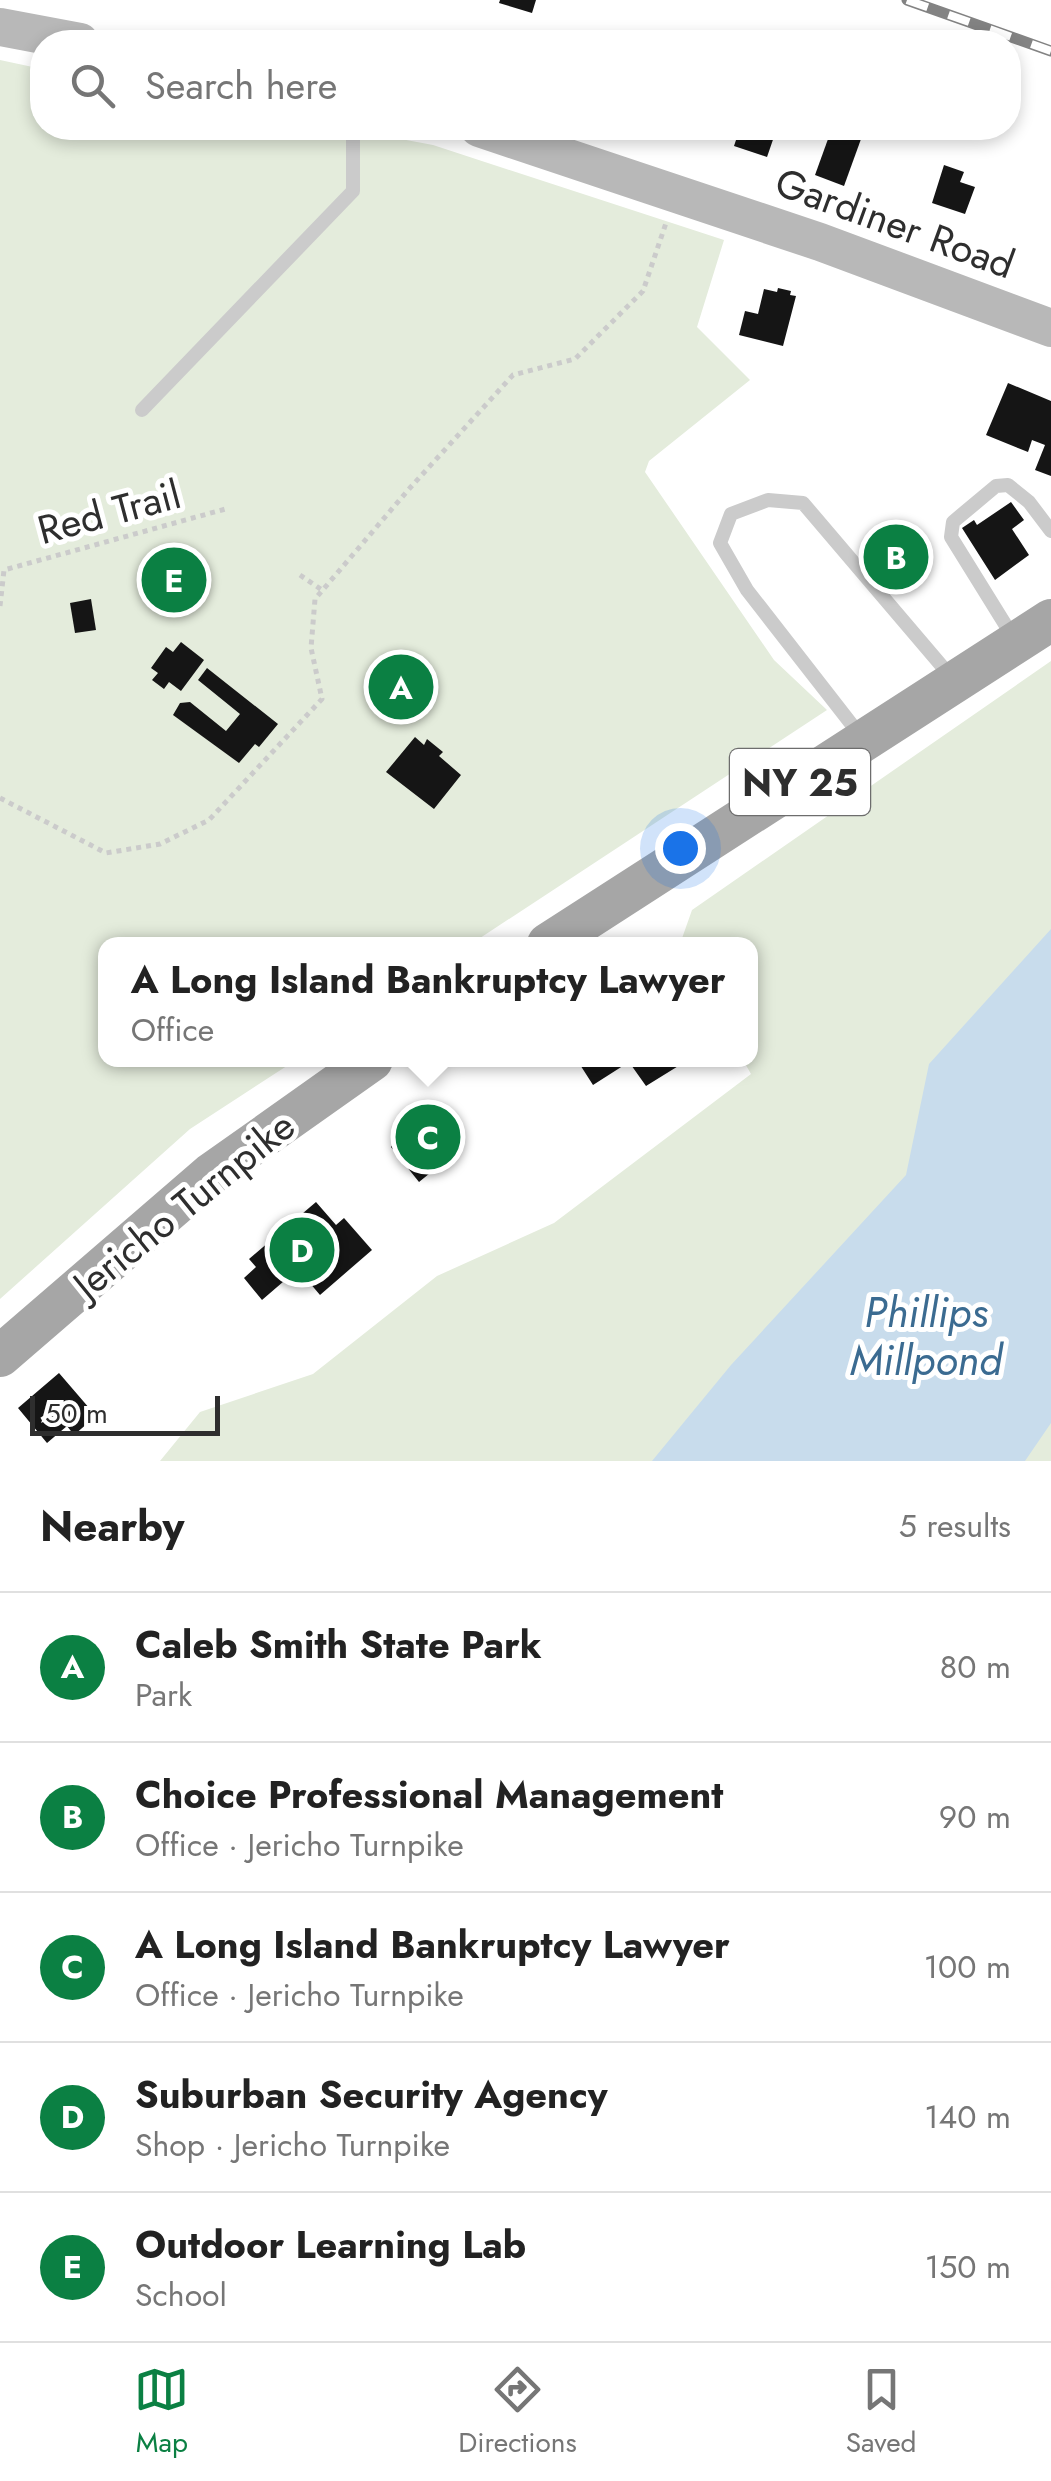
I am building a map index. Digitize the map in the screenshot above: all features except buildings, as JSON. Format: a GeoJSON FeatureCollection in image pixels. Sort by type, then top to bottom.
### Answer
{"type":"FeatureCollection","features":[{"type":"Feature","properties":{"kind":"main road"},"geometry":{"type":"LineString","coordinates":[[0,28],[30,33]]}},
{"type":"Feature","properties":{"kind":"main road","name":"Gardiner Road"},"geometry":{"type":"LineString","coordinates":[[516,140],[820,242],[1051,328]]}},
{"type":"Feature","properties":{"kind":"main road","name":"NY 25"},"geometry":{"type":"LineString","coordinates":[[559,937],[1034,631]]}},
{"type":"Feature","properties":{"kind":"main road","name":"Jericho Turnpike"},"geometry":{"type":"LineString","coordinates":[[0,1356],[211,1174],[362,1067]]}},
{"type":"Feature","properties":{"kind":"lane"},"geometry":{"type":"LineString","coordinates":[[142,410],[353,191],[353,140]]}},
{"type":"Feature","properties":{"kind":"lane"},"geometry":{"type":"LineString","coordinates":[[1034,631],[952,537],[953,522],[996,486],[1008,485],[1029,502],[1051,532]]}},
{"type":"Feature","properties":{"kind":"lane"},"geometry":{"type":"LineString","coordinates":[[864,741],[747,590],[720,543],[731,514],[768,500],[804,503],[955,682]]}},
{"type":"Feature","properties":{"kind":"path"},"geometry":{"type":"LineString","coordinates":[[0,798],[106,853],[160,844],[209,820],[322,699],[311,648],[315,599],[513,375],[576,359],[642,292],[676,192]]}},
{"type":"Feature","properties":{"kind":"path","name":"Red Trail"},"geometry":{"type":"LineString","coordinates":[[0,606],[2,568],[229,508]]}},
{"type":"Feature","properties":{"kind":"path"},"geometry":{"type":"LineString","coordinates":[[300,575],[322,590]]}},
{"type":"Feature","properties":{"kind":"green space"},"geometry":{"type":"Polygon","coordinates":[[[0,60],[30,66],[30,140],[406,140],[433,145],[724,240],[697,327],[750,380],[649,461],[645,472],[774,660],[827,710],[482,937],[98,937],[98,1067],[285,1067],[190,1129],[0,1299],[0,60]]]}},
{"type":"Feature","properties":{"kind":"green space"},"geometry":{"type":"Polygon","coordinates":[[[1051,661],[1051,1461],[160,1461],[200,1412],[313,1374],[437,1276],[554,1223],[751,1074],[747,1067],[758,1067],[758,937],[682,937],[692,910],[1051,661]]]}},
{"type":"Feature","properties":{"kind":"water","name":"Phillips Millpond"},"geometry":{"type":"Polygon","coordinates":[[[1051,929],[1051,1423],[1025,1461],[652,1461],[731,1365],[906,1175],[929,1064],[1051,929]]]}},
{"type":"Feature","properties":{"kind":"railway"},"geometry":{"type":"LineString","coordinates":[[907,0],[992,30]]}},
{"type":"Feature","properties":{"kind":"railway"},"geometry":{"type":"LineString","coordinates":[[1021,40],[1051,51]]}},
{"type":"Feature","properties":{"kind":"place","name":"Choice Professional Management"},"geometry":{"type":"Point","coordinates":[896,557]}},
{"type":"Feature","properties":{"kind":"place","name":"Outdoor Learning Lab"},"geometry":{"type":"Point","coordinates":[174,580]}},
{"type":"Feature","properties":{"kind":"place","name":"Caleb Smith State Park"},"geometry":{"type":"Point","coordinates":[401,687]}},
{"type":"Feature","properties":{"kind":"place","name":"A Long Island Bankruptcy Lawyer"},"geometry":{"type":"Point","coordinates":[428,1137]}},
{"type":"Feature","properties":{"kind":"place","name":"Suburban Security Agency"},"geometry":{"type":"Point","coordinates":[302,1250]}}]}
